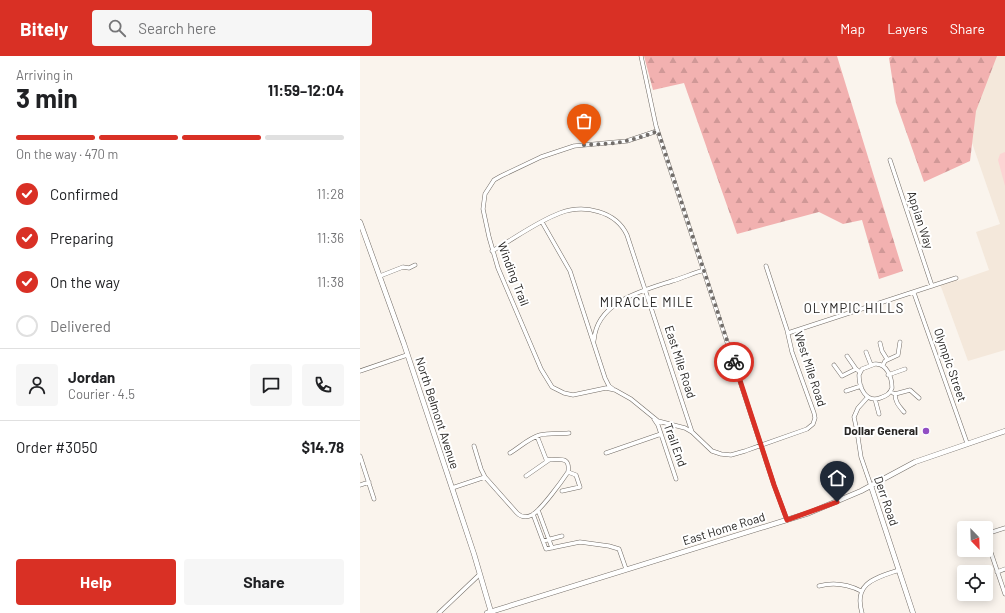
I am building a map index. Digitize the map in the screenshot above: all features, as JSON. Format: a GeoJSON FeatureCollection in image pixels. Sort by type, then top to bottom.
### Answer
{"type":"FeatureCollection","features":[{"type":"Feature","properties":{"kind":"street"},"geometry":{"type":"LineString","coordinates":[[641,56],[651,107],[658,131],[761,446],[787,520]]}},
{"type":"Feature","properties":{"kind":"street","name":"Winding Trail"},"geometry":{"type":"LineString","coordinates":[[615,390],[606,388],[578,394],[569,394],[556,390],[549,384],[530,346],[502,280],[492,252],[483,204],[488,189],[497,178],[541,156],[563,149],[585,145],[617,143],[658,131]]}},
{"type":"Feature","properties":{"kind":"street","name":"Appian Way"},"geometry":{"type":"LineString","coordinates":[[890,160],[932,286]]}},
{"type":"Feature","properties":{"kind":"street","name":"East Mile Road"},"geometry":{"type":"LineString","coordinates":[[492,252],[542,222],[564,212],[579,210],[602,212],[615,219],[622,226],[627,235],[692,432],[712,451],[721,454],[736,454],[761,446]]}},
{"type":"Feature","properties":{"kind":"street","name":"North Belmont Avenue"},"geometry":{"type":"LineString","coordinates":[[360,222],[380,276],[452,488],[489,612]]}},
{"type":"Feature","properties":{"kind":"street"},"geometry":{"type":"LineString","coordinates":[[542,222],[570,271],[607,383],[615,390],[631,399],[661,423],[685,428],[692,432]]}},
{"type":"Feature","properties":{"kind":"street"},"geometry":{"type":"LineString","coordinates":[[380,276],[403,267],[409,268],[415,265]]}},
{"type":"Feature","properties":{"kind":"street","name":"West Mile Road"},"geometry":{"type":"LineString","coordinates":[[761,446],[807,429],[812,426],[814,421],[814,413],[792,352],[788,333],[766,266]]}},
{"type":"Feature","properties":{"kind":"street"},"geometry":{"type":"LineString","coordinates":[[594,343],[595,330],[607,312],[626,298],[704,270]]}},
{"type":"Feature","properties":{"kind":"street"},"geometry":{"type":"LineString","coordinates":[[788,333],[956,278]]}},
{"type":"Feature","properties":{"kind":"street","name":"Olympic Street"},"geometry":{"type":"LineString","coordinates":[[914,292],[967,443]]}},
{"type":"Feature","properties":{"kind":"street"},"geometry":{"type":"LineString","coordinates":[[883,365],[887,360],[899,354],[900,342]]}},
{"type":"Feature","properties":{"kind":"street"},"geometry":{"type":"LineString","coordinates":[[880,343],[882,352],[887,360]]}},
{"type":"Feature","properties":{"kind":"street"},"geometry":{"type":"LineString","coordinates":[[866,352],[871,365]]}},
{"type":"Feature","properties":{"kind":"street"},"geometry":{"type":"LineString","coordinates":[[360,371],[407,355]]}},
{"type":"Feature","properties":{"kind":"street"},"geometry":{"type":"LineString","coordinates":[[834,365],[842,376],[858,371],[871,365],[883,365],[886,368],[892,385],[891,392],[885,396],[875,399],[867,398],[864,395],[861,386],[858,371],[847,356]]}},
{"type":"Feature","properties":{"kind":"street"},"geometry":{"type":"LineString","coordinates":[[888,375],[905,369]]}},
{"type":"Feature","properties":{"kind":"street"},"geometry":{"type":"LineString","coordinates":[[846,391],[861,386]]}},
{"type":"Feature","properties":{"kind":"street"},"geometry":{"type":"LineString","coordinates":[[891,392],[895,394],[910,390],[919,398]]}},
{"type":"Feature","properties":{"kind":"street"},"geometry":{"type":"LineString","coordinates":[[895,394],[896,401],[904,412]]}},
{"type":"Feature","properties":{"kind":"street","name":"Derr Road"},"geometry":{"type":"LineString","coordinates":[[867,398],[858,408],[854,417],[861,457],[914,613]]}},
{"type":"Feature","properties":{"kind":"street"},"geometry":{"type":"LineString","coordinates":[[875,399],[879,414]]}},
{"type":"Feature","properties":{"kind":"street","name":"Trail End"},"geometry":{"type":"LineString","coordinates":[[653,418],[658,425],[676,479]]}},
{"type":"Feature","properties":{"kind":"street","name":"East Home Road"},"geometry":{"type":"LineString","coordinates":[[489,612],[787,520],[830,505],[915,462],[1005,431]]}},
{"type":"Feature","properties":{"kind":"street"},"geometry":{"type":"LineString","coordinates":[[510,453],[537,436],[569,433]]}},
{"type":"Feature","properties":{"kind":"street"},"geometry":{"type":"LineString","coordinates":[[606,453],[661,434]]}},
{"type":"Feature","properties":{"kind":"street"},"geometry":{"type":"LineString","coordinates":[[537,436],[544,455],[546,459],[549,460]]}},
{"type":"Feature","properties":{"kind":"street"},"geometry":{"type":"LineString","coordinates":[[474,446],[485,477],[517,513],[526,517],[538,510],[568,472],[568,464],[564,460],[558,458],[549,460],[526,476]]}},
{"type":"Feature","properties":{"kind":"street"},"geometry":{"type":"LineString","coordinates":[[360,456],[374,499]]}},
{"type":"Feature","properties":{"kind":"street"},"geometry":{"type":"LineString","coordinates":[[562,491],[580,487],[576,475],[568,472]]}},
{"type":"Feature","properties":{"kind":"street"},"geometry":{"type":"LineString","coordinates":[[452,488],[485,477]]}},
{"type":"Feature","properties":{"kind":"street"},"geometry":{"type":"LineString","coordinates":[[360,485],[369,482]]}},
{"type":"Feature","properties":{"kind":"street"},"geometry":{"type":"LineString","coordinates":[[538,510],[552,548]]}},
{"type":"Feature","properties":{"kind":"street"},"geometry":{"type":"LineString","coordinates":[[533,514],[546,549],[580,542],[615,547],[620,552],[626,569]]}},
{"type":"Feature","properties":{"kind":"street"},"geometry":{"type":"LineString","coordinates":[[993,532],[1005,528]]}},
{"type":"Feature","properties":{"kind":"street"},"geometry":{"type":"LineString","coordinates":[[543,541],[562,536]]}},
{"type":"Feature","properties":{"kind":"street"},"geometry":{"type":"LineString","coordinates":[[992,557],[1005,594]]}},
{"type":"Feature","properties":{"kind":"street"},"geometry":{"type":"LineString","coordinates":[[997,572],[1005,569]]}},
{"type":"Feature","properties":{"kind":"street"},"geometry":{"type":"LineString","coordinates":[[862,613],[859,603],[861,591],[869,581],[899,570]]}},
{"type":"Feature","properties":{"kind":"street"},"geometry":{"type":"LineString","coordinates":[[439,613],[479,575]]}},
{"type":"Feature","properties":{"kind":"street"},"geometry":{"type":"LineString","coordinates":[[819,586],[827,584],[841,584],[861,591]]}},
{"type":"Feature","properties":{"kind":"shaded area"},"geometry":{"type":"Polygon","coordinates":[[[942,56],[1005,56],[1005,350],[968,361],[940,284],[956,278],[957,281],[989,270],[976,232],[1000,224],[942,56]]]}},
{"type":"Feature","properties":{"kind":"shaded area"},"geometry":{"type":"Polygon","coordinates":[[[1005,152],[1005,186],[998,160],[1000,154],[1005,152]]]}},
{"type":"Feature","properties":{"kind":"green space"},"geometry":{"type":"Polygon","coordinates":[[[644,56],[837,56],[903,271],[879,279],[862,220],[843,224],[819,212],[737,234],[684,83],[653,90],[644,56]]]}},
{"type":"Feature","properties":{"kind":"green space"},"geometry":{"type":"Polygon","coordinates":[[[892,56],[997,56],[976,111],[970,161],[924,182],[896,103],[889,58],[892,56]]]}},
{"type":"Feature","properties":{"kind":"way so far"},"geometry":{"type":"LineString","coordinates":[[584,145],[617,143],[658,131],[734,362]]}},
{"type":"Feature","properties":{"kind":"place","name":"Dollar General"},"geometry":{"type":"Point","coordinates":[926,431]}},
{"type":"Feature","properties":{"kind":"district","name":"MIRACLE MILE"},"geometry":{"type":"Point","coordinates":[647,302]}},
{"type":"Feature","properties":{"kind":"district","name":"OLYMPIC HILLS"},"geometry":{"type":"Point","coordinates":[854,308]}},
{"type":"Feature","properties":{"kind":"route"},"geometry":{"type":"LineString","coordinates":[[734,362],[787,520],[837,502]]}}]}
